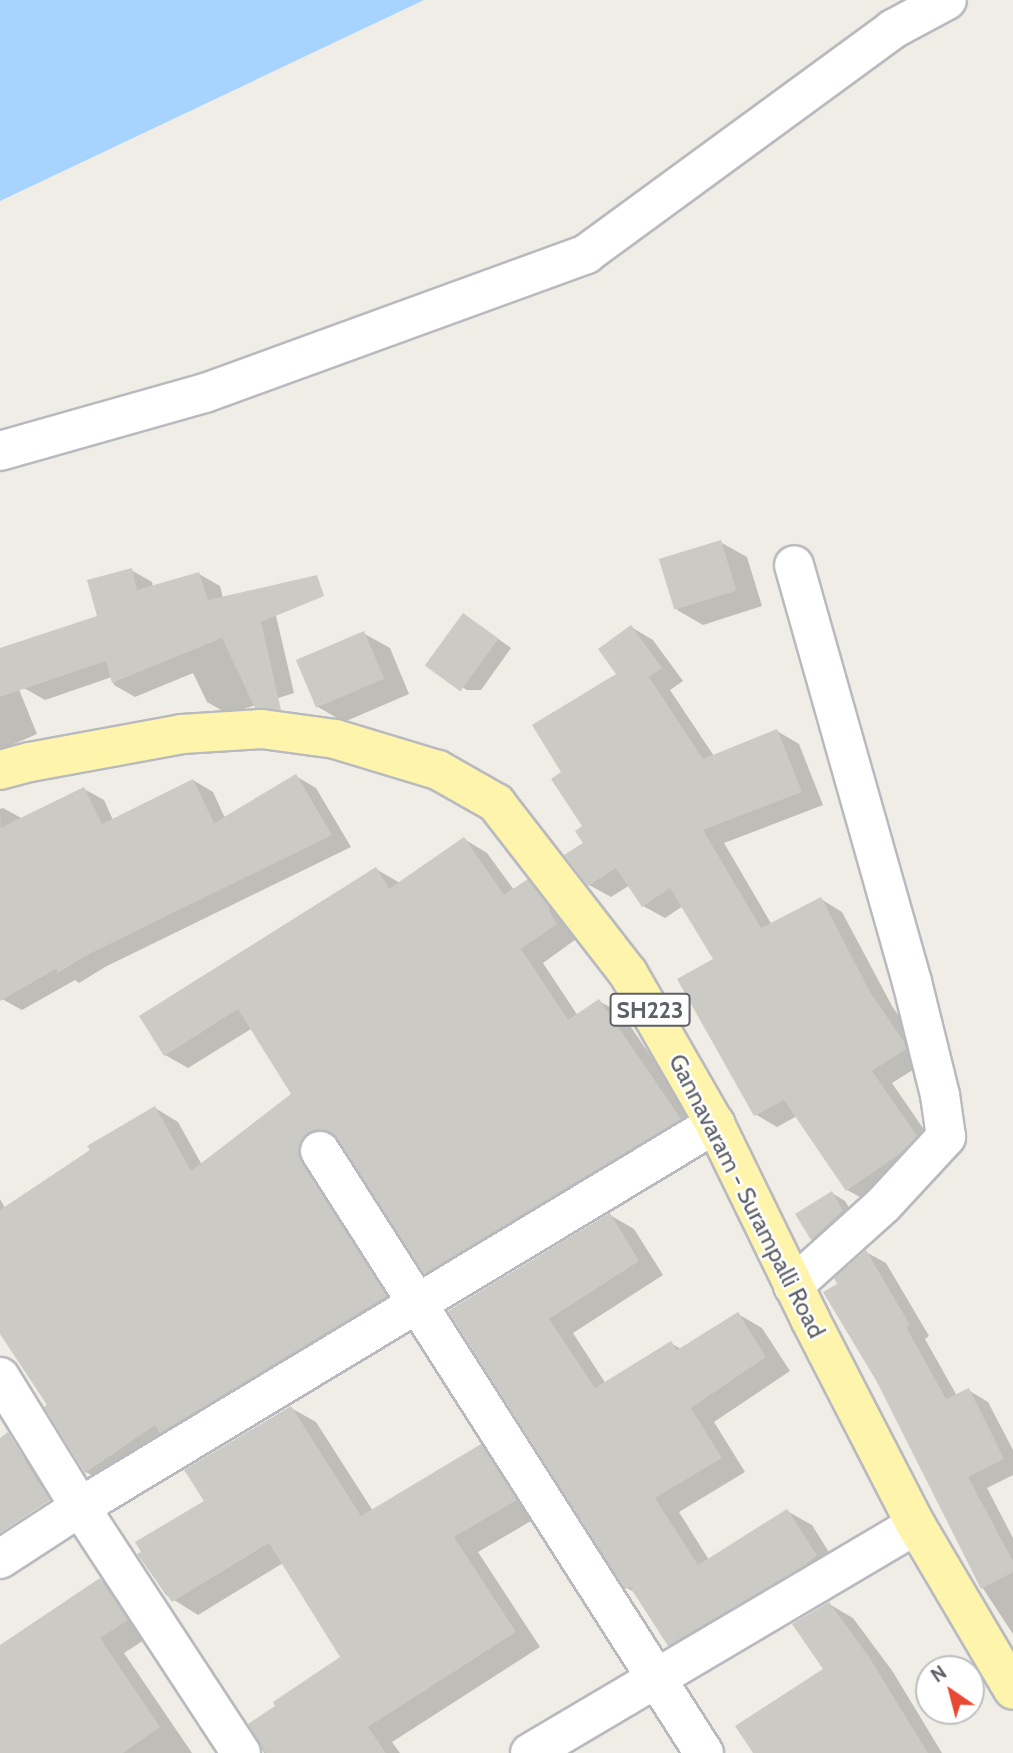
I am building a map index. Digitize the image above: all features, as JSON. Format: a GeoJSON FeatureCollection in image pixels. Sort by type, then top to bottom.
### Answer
{"type":"FeatureCollection","features":[{"type":"Feature","properties":{"kind":"main road","name":"Gannavaram - Surampalli Road"},"geometry":{"type":"LineString","coordinates":[[0,770],[182,734],[262,729],[335,738],[438,770],[496,803],[628,973],[715,1124],[793,1286],[916,1525],[1013,1690]]}},
{"type":"Feature","properties":{"kind":"street"},"geometry":{"type":"LineString","coordinates":[[0,451],[205,393],[586,254],[892,29],[947,0]]}},
{"type":"Feature","properties":{"kind":"street"},"geometry":{"type":"LineString","coordinates":[[793,1286],[883,1205],[946,1138],[940,1095],[912,982],[794,565]]}},
{"type":"Feature","properties":{"kind":"street"},"geometry":{"type":"LineString","coordinates":[[0,1559],[80,1507],[715,1124]]}},
{"type":"Feature","properties":{"kind":"street"},"geometry":{"type":"LineString","coordinates":[[320,1151],[419,1302],[704,1753]]}},
{"type":"Feature","properties":{"kind":"street"},"geometry":{"type":"LineString","coordinates":[[0,1377],[80,1507],[241,1753]]}},
{"type":"Feature","properties":{"kind":"street"},"geometry":{"type":"LineString","coordinates":[[530,1753],[916,1525]]}},
{"type":"Feature","properties":{"kind":"water"},"geometry":{"type":"Polygon","coordinates":[[[0,0],[424,0],[0,201],[0,0]]]}},
{"type":"Feature","properties":{"kind":"building"},"geometry":{"type":"Polygon","coordinates":[[[721,540],[736,591],[674,610],[659,559],[721,540]]]}},
{"type":"Feature","properties":{"kind":"building"},"geometry":{"type":"Polygon","coordinates":[[[132,568],[137,590],[199,572],[208,600],[317,575],[324,596],[261,622],[281,710],[255,708],[222,638],[112,683],[106,661],[0,697],[0,648],[97,616],[87,580],[132,568]]]}},
{"type":"Feature","properties":{"kind":"building"},"geometry":{"type":"Polygon","coordinates":[[[463,613],[499,639],[460,691],[425,666],[463,613]]]}},
{"type":"Feature","properties":{"kind":"building"},"geometry":{"type":"Polygon","coordinates":[[[631,625],[662,668],[649,677],[703,759],[777,729],[802,792],[703,830],[761,928],[821,897],[870,992],[904,1042],[906,1049],[872,1071],[917,1136],[901,1153],[846,1191],[784,1100],[754,1116],[677,979],[713,959],[670,888],[642,907],[616,868],[588,886],[564,855],[583,843],[575,831],[582,826],[551,779],[561,772],[532,725],[616,674],[598,649],[631,625]]]}},
{"type":"Feature","properties":{"kind":"building"},"geometry":{"type":"Polygon","coordinates":[[[364,631],[384,679],[316,708],[296,660],[364,631]]]}},
{"type":"Feature","properties":{"kind":"building"},"geometry":{"type":"Polygon","coordinates":[[[296,774],[332,835],[85,956],[58,973],[56,969],[0,1001],[0,828],[84,787],[102,824],[193,779],[214,823],[296,774]]]}},
{"type":"Feature","properties":{"kind":"building"},"geometry":{"type":"Polygon","coordinates":[[[464,837],[504,895],[528,879],[551,910],[549,911],[557,924],[521,949],[568,1020],[599,999],[681,1119],[424,1274],[338,1139],[329,1131],[318,1129],[309,1132],[300,1142],[298,1153],[302,1163],[387,1296],[160,1433],[155,1425],[85,1473],[44,1407],[47,1405],[0,1334],[0,1210],[90,1150],[87,1146],[155,1106],[191,1171],[291,1094],[238,1009],[164,1056],[139,1016],[376,867],[389,889],[464,837]]]}},
{"type":"Feature","properties":{"kind":"building"},"geometry":{"type":"Polygon","coordinates":[[[832,1191],[843,1211],[811,1240],[795,1214],[832,1191]]]}},
{"type":"Feature","properties":{"kind":"building"},"geometry":{"type":"Polygon","coordinates":[[[610,1213],[639,1261],[549,1319],[595,1388],[671,1341],[677,1350],[738,1312],[766,1357],[691,1408],[722,1458],[655,1498],[698,1565],[787,1509],[817,1555],[804,1566],[668,1646],[630,1587],[625,1589],[448,1311],[610,1213]]]}},
{"type":"Feature","properties":{"kind":"building"},"geometry":{"type":"Polygon","coordinates":[[[866,1250],[910,1325],[906,1327],[946,1399],[969,1388],[1004,1459],[968,1477],[1013,1561],[1013,1572],[981,1589],[877,1382],[823,1292],[837,1284],[834,1278],[866,1250]]]}},
{"type":"Feature","properties":{"kind":"building"},"geometry":{"type":"Polygon","coordinates":[[[291,1406],[361,1516],[481,1444],[517,1500],[454,1537],[516,1632],[368,1727],[386,1753],[266,1753],[248,1724],[275,1706],[273,1702],[340,1657],[269,1543],[172,1602],[137,1554],[141,1552],[135,1542],[204,1501],[184,1470],[291,1406]]]}},
{"type":"Feature","properties":{"kind":"building"},"geometry":{"type":"Polygon","coordinates":[[[8,1432],[50,1500],[0,1533],[0,1438],[8,1432]]]}},
{"type":"Feature","properties":{"kind":"building"},"geometry":{"type":"Polygon","coordinates":[[[100,1578],[128,1620],[100,1638],[160,1727],[123,1753],[0,1753],[0,1645],[100,1578]]]}},
{"type":"Feature","properties":{"kind":"building"},"geometry":{"type":"Polygon","coordinates":[[[829,1602],[869,1657],[928,1753],[753,1753],[735,1726],[823,1669],[792,1624],[829,1602]]]}}]}
